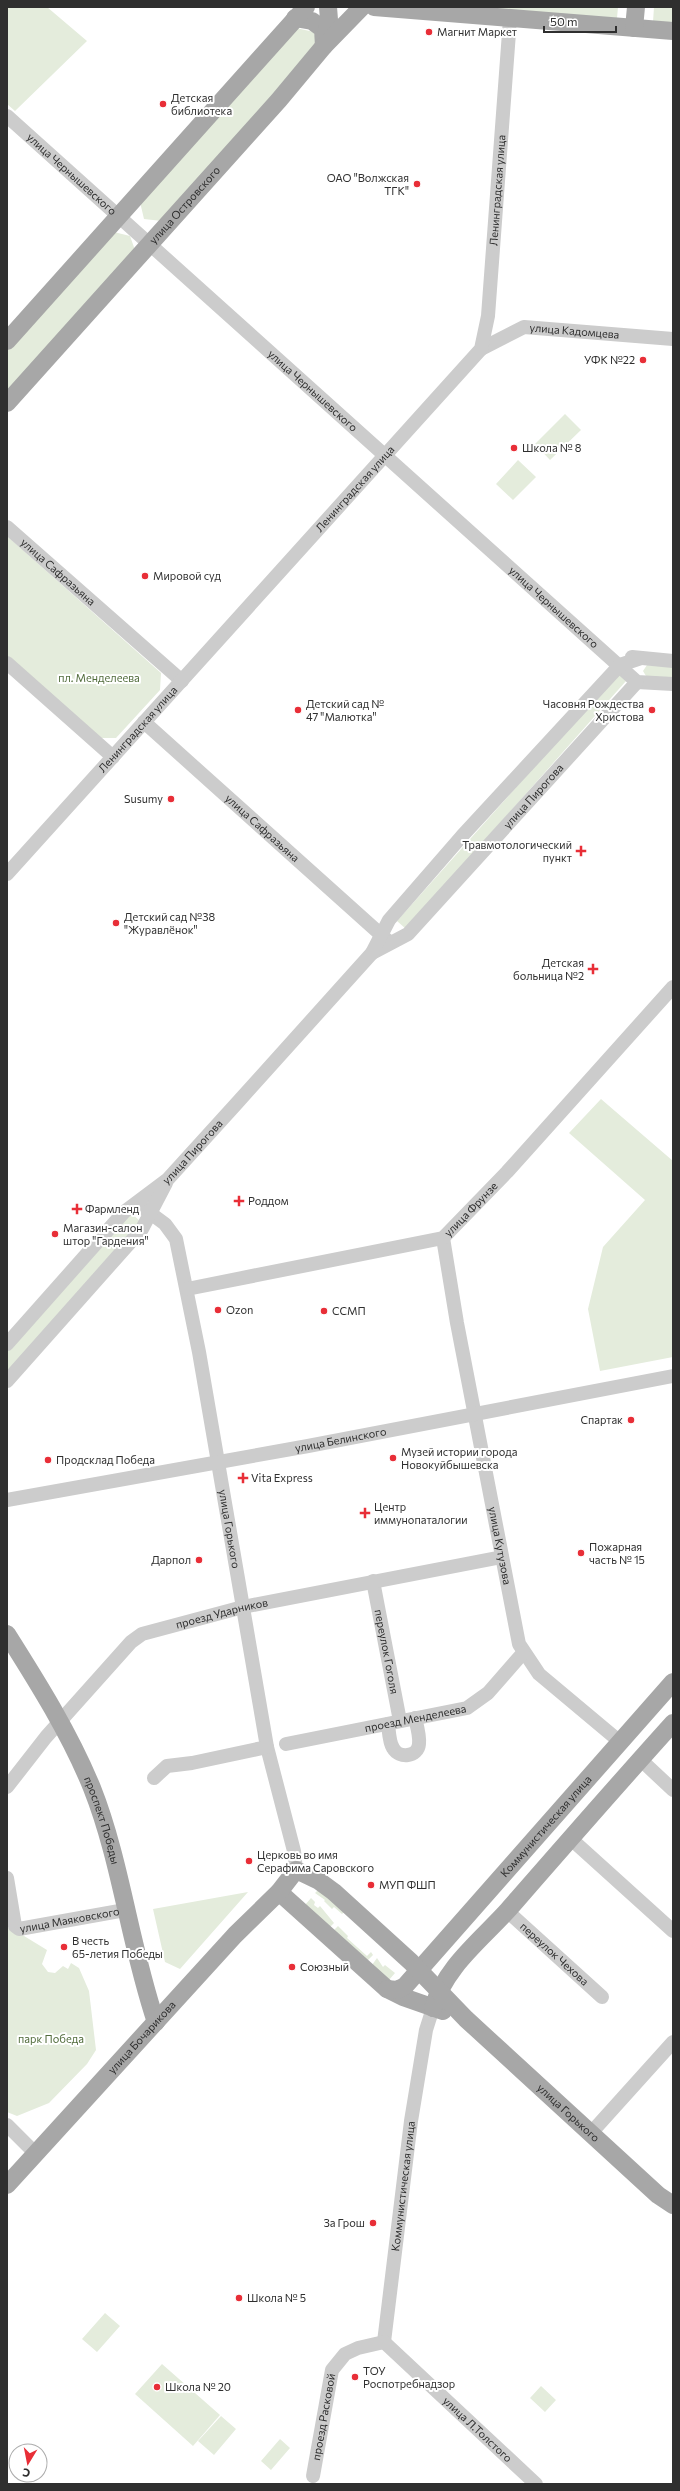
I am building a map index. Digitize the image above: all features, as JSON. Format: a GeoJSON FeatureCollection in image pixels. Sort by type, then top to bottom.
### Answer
{"type":"FeatureCollection","features":[{"type":"Feature","properties":{"kind":"main road"},"geometry":{"type":"LineString","coordinates":[[324,46],[329,20],[328,7]]}},
{"type":"Feature","properties":{"kind":"main road","name":"улица Островского"},"geometry":{"type":"LineString","coordinates":[[7,403],[279,100],[324,46],[362,7]]}},
{"type":"Feature","properties":{"kind":"main road"},"geometry":{"type":"LineString","coordinates":[[374,7],[673,31]]}},
{"type":"Feature","properties":{"kind":"main road"},"geometry":{"type":"LineString","coordinates":[[634,28],[636,7]]}},
{"type":"Feature","properties":{"kind":"main road"},"geometry":{"type":"LineString","coordinates":[[7,341],[299,11],[323,29],[324,46]]}},
{"type":"Feature","properties":{"kind":"main road","name":"проспект Победы"},"geometry":{"type":"LineString","coordinates":[[7,1634],[76,1752],[92,1789],[125,1910],[142,1983],[156,2022]]}},
{"type":"Feature","properties":{"kind":"main road","name":"Коммунистическая улица"},"geometry":{"type":"LineString","coordinates":[[387,1989],[402,1989],[619,1741],[673,1682]]}},
{"type":"Feature","properties":{"kind":"main road"},"geometry":{"type":"LineString","coordinates":[[426,2006],[439,1990],[448,1975],[507,1911],[673,1723]]}},
{"type":"Feature","properties":{"kind":"main road","name":"улица Кутузова"},"geometry":{"type":"LineString","coordinates":[[619,1741],[640,1759]]}},
{"type":"Feature","properties":{"kind":"main road","name":"улица Горького"},"geometry":{"type":"LineString","coordinates":[[296,1870],[319,1881],[334,1892],[439,1990],[466,2019],[658,2195],[673,2205]]}},
{"type":"Feature","properties":{"kind":"main road","name":"улица Бочарикова"},"geometry":{"type":"LineString","coordinates":[[7,2185],[235,1935],[279,1892],[296,1870]]}},
{"type":"Feature","properties":{"kind":"main road"},"geometry":{"type":"LineString","coordinates":[[279,1892],[387,1989],[426,2006],[466,2019]]}},
{"type":"Feature","properties":{"kind":"main road"},"geometry":{"type":"LineString","coordinates":[[418,1970],[426,2006]]}},
{"type":"Feature","properties":{"kind":"street","name":"Ленинградская улица"},"geometry":{"type":"LineString","coordinates":[[7,874],[481,349],[488,316],[510,19]]}},
{"type":"Feature","properties":{"kind":"street","name":"улица Чернышевского"},"geometry":{"type":"LineString","coordinates":[[7,116],[386,454],[637,682]]}},
{"type":"Feature","properties":{"kind":"street","name":"улица Кадомцева"},"geometry":{"type":"LineString","coordinates":[[481,349],[524,327],[673,339]]}},
{"type":"Feature","properties":{"kind":"street","name":"улица Сафразьяна"},"geometry":{"type":"LineString","coordinates":[[7,527],[182,681]]}},
{"type":"Feature","properties":{"kind":"street"},"geometry":{"type":"LineString","coordinates":[[609,655],[673,661]]}},
{"type":"Feature","properties":{"kind":"street"},"geometry":{"type":"LineString","coordinates":[[620,665],[641,658]]}},
{"type":"Feature","properties":{"kind":"street"},"geometry":{"type":"LineString","coordinates":[[7,663],[113,757]]}},
{"type":"Feature","properties":{"kind":"street","name":"улица Пирогова"},"geometry":{"type":"LineString","coordinates":[[386,940],[389,920],[462,836],[620,665]]}},
{"type":"Feature","properties":{"kind":"street"},"geometry":{"type":"LineString","coordinates":[[637,682],[673,684]]}},
{"type":"Feature","properties":{"kind":"street","name":"улица Пирогова"},"geometry":{"type":"LineString","coordinates":[[7,1344],[124,1212],[138,1204],[168,1179],[372,953],[386,940],[408,934],[637,682]]}},
{"type":"Feature","properties":{"kind":"street","name":"улица Сафразьяна"},"geometry":{"type":"LineString","coordinates":[[144,722],[386,940]]}},
{"type":"Feature","properties":{"kind":"street","name":"улица Фрунзе"},"geometry":{"type":"LineString","coordinates":[[187,1289],[443,1238],[507,1172],[673,988]]}},
{"type":"Feature","properties":{"kind":"street"},"geometry":{"type":"LineString","coordinates":[[7,1381],[142,1229],[168,1179]]}},
{"type":"Feature","properties":{"kind":"street","name":"улица Горького"},"geometry":{"type":"LineString","coordinates":[[138,1204],[165,1224],[176,1239],[187,1289],[267,1747],[294,1851],[296,1870]]}},
{"type":"Feature","properties":{"kind":"street","name":"улица Кутузова"},"geometry":{"type":"LineString","coordinates":[[443,1238],[519,1644],[539,1674],[619,1741]]}},
{"type":"Feature","properties":{"kind":"street","name":"улица Белинского"},"geometry":{"type":"LineString","coordinates":[[7,1500],[217,1463],[673,1376]]}},
{"type":"Feature","properties":{"kind":"street","name":"проезд Ударников"},"geometry":{"type":"LineString","coordinates":[[7,1787],[59,1723],[131,1642],[142,1634],[243,1606],[502,1557]]}},
{"type":"Feature","properties":{"kind":"street","name":"переулок Гоголя"},"geometry":{"type":"LineString","coordinates":[[373,1581],[394,1722],[392,1747],[398,1754],[408,1756],[416,1751],[419,1742],[415,1718]]}},
{"type":"Feature","properties":{"kind":"street","name":"проезд Менделеева"},"geometry":{"type":"LineString","coordinates":[[286,1744],[467,1708],[488,1692],[524,1653]]}},
{"type":"Feature","properties":{"kind":"street"},"geometry":{"type":"LineString","coordinates":[[154,1778],[167,1766],[192,1763],[267,1747]]}},
{"type":"Feature","properties":{"kind":"street","name":"улица Кутузова"},"geometry":{"type":"LineString","coordinates":[[640,1759],[673,1790]]}},
{"type":"Feature","properties":{"kind":"street"},"geometry":{"type":"LineString","coordinates":[[570,1838],[673,1931]]}},
{"type":"Feature","properties":{"kind":"street","name":"улица Маяковского"},"geometry":{"type":"LineString","coordinates":[[7,1878],[15,1926],[19,1929],[125,1910]]}},
{"type":"Feature","properties":{"kind":"street","name":"переулок Чехова"},"geometry":{"type":"LineString","coordinates":[[507,1911],[602,1997]]}},
{"type":"Feature","properties":{"kind":"street","name":"Коммунистическая улица"},"geometry":{"type":"LineString","coordinates":[[384,2342],[411,2121],[426,2030],[426,2006]]}},
{"type":"Feature","properties":{"kind":"street"},"geometry":{"type":"LineString","coordinates":[[591,2133],[673,2042]]}},
{"type":"Feature","properties":{"kind":"street"},"geometry":{"type":"LineString","coordinates":[[7,2126],[36,2154]]}},
{"type":"Feature","properties":{"kind":"street","name":"проезд Расковой"},"geometry":{"type":"LineString","coordinates":[[313,2476],[332,2370],[345,2354],[358,2348],[384,2342]]}},
{"type":"Feature","properties":{"kind":"street","name":"улица Л.Толстого"},"geometry":{"type":"LineString","coordinates":[[384,2342],[536,2484]]}},
{"type":"Feature","properties":{"kind":"green space"},"geometry":{"type":"Polygon","coordinates":[[[7,7],[47,7],[87,41],[15,111],[7,104],[7,7]]]}},
{"type":"Feature","properties":{"kind":"green space"},"geometry":{"type":"Polygon","coordinates":[[[459,7],[618,7],[617,18],[459,7]]]}},
{"type":"Feature","properties":{"kind":"green space"},"geometry":{"type":"Polygon","coordinates":[[[654,7],[673,7],[673,23],[653,22],[654,7]]]}},
{"type":"Feature","properties":{"kind":"green space"},"geometry":{"type":"Polygon","coordinates":[[[296,28],[314,32],[318,48],[162,221],[144,219],[140,202],[296,28]]]}},
{"type":"Feature","properties":{"kind":"green space"},"geometry":{"type":"Polygon","coordinates":[[[114,232],[130,236],[135,250],[7,393],[7,351],[114,232]]]}},
{"type":"Feature","properties":{"kind":"green space"},"geometry":{"type":"Polygon","coordinates":[[[565,414],[581,430],[550,460],[535,444],[565,414]]]}},
{"type":"Feature","properties":{"kind":"green space"},"geometry":{"type":"Polygon","coordinates":[[[518,460],[536,477],[513,500],[496,484],[518,460]]]}},
{"type":"Feature","properties":{"kind":"green space","name":"пл. Менделеева"},"geometry":{"type":"Polygon","coordinates":[[[7,536],[161,673],[160,690],[116,738],[100,738],[7,656],[7,536]]]}},
{"type":"Feature","properties":{"kind":"green space"},"geometry":{"type":"Polygon","coordinates":[[[647,665],[673,667],[673,679],[646,676],[643,671],[647,665]]]}},
{"type":"Feature","properties":{"kind":"green space"},"geometry":{"type":"Polygon","coordinates":[[[618,673],[626,681],[406,929],[397,921],[618,673]]]}},
{"type":"Feature","properties":{"kind":"green space"},"geometry":{"type":"Polygon","coordinates":[[[601,1099],[673,1161],[673,1357],[600,1371],[588,1309],[603,1247],[645,1200],[569,1133],[601,1099]]]}},
{"type":"Feature","properties":{"kind":"green space"},"geometry":{"type":"Polygon","coordinates":[[[129,1211],[141,1222],[7,1373],[7,1350],[129,1211]]]}},
{"type":"Feature","properties":{"kind":"green space"},"geometry":{"type":"Polygon","coordinates":[[[320,1888],[345,1911],[342,1914],[334,1907],[332,1909],[324,1901],[325,1900],[315,1893],[320,1888]]]}},
{"type":"Feature","properties":{"kind":"green space"},"geometry":{"type":"Polygon","coordinates":[[[248,1892],[180,1969],[165,1962],[153,1909],[248,1892]]]}},
{"type":"Feature","properties":{"kind":"green space"},"geometry":{"type":"Polygon","coordinates":[[[311,1898],[315,1902],[314,1905],[318,1908],[320,1906],[334,1923],[330,1927],[305,1905],[311,1898]]]}},
{"type":"Feature","properties":{"kind":"green space"},"geometry":{"type":"Polygon","coordinates":[[[338,1926],[348,1936],[347,1938],[367,1956],[371,1952],[373,1955],[367,1961],[333,1931],[338,1926]]]}},
{"type":"Feature","properties":{"kind":"green space","name":"парк Победa"},"geometry":{"type":"Polygon","coordinates":[[[7,1928],[11,1928],[47,1950],[42,1964],[48,1972],[55,1973],[63,1966],[68,1969],[71,1963],[79,1968],[89,1991],[96,2050],[87,2064],[49,2103],[17,2116],[7,2112],[7,1928]]]}},
{"type":"Feature","properties":{"kind":"green space"},"geometry":{"type":"Polygon","coordinates":[[[377,1958],[383,1967],[385,1965],[395,1973],[389,1980],[372,1965],[377,1958]]]}},
{"type":"Feature","properties":{"kind":"green space"},"geometry":{"type":"Polygon","coordinates":[[[105,2313],[120,2326],[97,2352],[82,2339],[105,2313]]]}},
{"type":"Feature","properties":{"kind":"green space"},"geometry":{"type":"Polygon","coordinates":[[[162,2364],[220,2415],[193,2446],[135,2394],[162,2364]]]}},
{"type":"Feature","properties":{"kind":"green space"},"geometry":{"type":"Polygon","coordinates":[[[541,2386],[556,2400],[545,2412],[530,2398],[541,2386]]]}},
{"type":"Feature","properties":{"kind":"green space"},"geometry":{"type":"Polygon","coordinates":[[[221,2416],[236,2429],[214,2455],[198,2441],[221,2416]]]}},
{"type":"Feature","properties":{"kind":"green space"},"geometry":{"type":"Polygon","coordinates":[[[280,2439],[290,2448],[271,2470],[261,2461],[280,2439]]]}},
{"type":"Feature","properties":{"kind":"place","name":"Магнит Маркет"},"geometry":{"type":"Point","coordinates":[429,32]}},
{"type":"Feature","properties":{"kind":"place","name":"Детская библиотека"},"geometry":{"type":"Point","coordinates":[163,104]}},
{"type":"Feature","properties":{"kind":"place","name":"ОАО \"Волжская ТГК\""},"geometry":{"type":"Point","coordinates":[417,184]}},
{"type":"Feature","properties":{"kind":"place","name":"УФК №22"},"geometry":{"type":"Point","coordinates":[643,360]}},
{"type":"Feature","properties":{"kind":"place","name":"Школа № 8"},"geometry":{"type":"Point","coordinates":[514,448]}},
{"type":"Feature","properties":{"kind":"place","name":"Мировой суд"},"geometry":{"type":"Point","coordinates":[145,576]}},
{"type":"Feature","properties":{"kind":"place","name":"Детский сад № 47 \"Малютка\""},"geometry":{"type":"Point","coordinates":[298,710]}},
{"type":"Feature","properties":{"kind":"place","name":"Часовня Рождества Христова"},"geometry":{"type":"Point","coordinates":[652,710]}},
{"type":"Feature","properties":{"kind":"place","name":"Susumy"},"geometry":{"type":"Point","coordinates":[171,799]}},
{"type":"Feature","properties":{"kind":"place","name":"Травмотологический пункт"},"geometry":{"type":"Point","coordinates":[581,851]}},
{"type":"Feature","properties":{"kind":"place","name":"Детский сад №38 \"Журавлёнок\""},"geometry":{"type":"Point","coordinates":[116,923]}},
{"type":"Feature","properties":{"kind":"place","name":"Детская больница №2"},"geometry":{"type":"Point","coordinates":[593,969]}},
{"type":"Feature","properties":{"kind":"place","name":"Роддом"},"geometry":{"type":"Point","coordinates":[239,1201]}},
{"type":"Feature","properties":{"kind":"place","name":"Фармленд"},"geometry":{"type":"Point","coordinates":[77,1209]}},
{"type":"Feature","properties":{"kind":"place","name":"Магазин-салон штор \"Гардения\""},"geometry":{"type":"Point","coordinates":[55,1234]}},
{"type":"Feature","properties":{"kind":"place","name":"Ozon"},"geometry":{"type":"Point","coordinates":[218,1310]}},
{"type":"Feature","properties":{"kind":"place","name":"ССМП"},"geometry":{"type":"Point","coordinates":[324,1311]}},
{"type":"Feature","properties":{"kind":"place","name":"Спартак"},"geometry":{"type":"Point","coordinates":[631,1420]}},
{"type":"Feature","properties":{"kind":"place","name":"Музей истории города Новокуйбышевска"},"geometry":{"type":"Point","coordinates":[393,1458]}},
{"type":"Feature","properties":{"kind":"place","name":"Продсклад Победа"},"geometry":{"type":"Point","coordinates":[48,1460]}},
{"type":"Feature","properties":{"kind":"place","name":"Vita Express"},"geometry":{"type":"Point","coordinates":[243,1478]}},
{"type":"Feature","properties":{"kind":"place","name":"Центр иммунопаталогии"},"geometry":{"type":"Point","coordinates":[365,1513]}},
{"type":"Feature","properties":{"kind":"place","name":"Пожарная часть № 15"},"geometry":{"type":"Point","coordinates":[581,1553]}},
{"type":"Feature","properties":{"kind":"place","name":"Дарпол"},"geometry":{"type":"Point","coordinates":[199,1560]}},
{"type":"Feature","properties":{"kind":"place","name":"Церковь во имя Серафима Саровского"},"geometry":{"type":"Point","coordinates":[249,1861]}},
{"type":"Feature","properties":{"kind":"place","name":"МУП ФШП"},"geometry":{"type":"Point","coordinates":[371,1885]}},
{"type":"Feature","properties":{"kind":"place","name":"В честь 65-летия Победы"},"geometry":{"type":"Point","coordinates":[64,1947]}},
{"type":"Feature","properties":{"kind":"place","name":"Союзный"},"geometry":{"type":"Point","coordinates":[292,1967]}},
{"type":"Feature","properties":{"kind":"place","name":"За Грош"},"geometry":{"type":"Point","coordinates":[373,2223]}},
{"type":"Feature","properties":{"kind":"place","name":"Школа № 5"},"geometry":{"type":"Point","coordinates":[239,2298]}},
{"type":"Feature","properties":{"kind":"place","name":"ТОУ Роспотребнадзор"},"geometry":{"type":"Point","coordinates":[355,2377]}},
{"type":"Feature","properties":{"kind":"place","name":"Школа № 20"},"geometry":{"type":"Point","coordinates":[157,2387]}}]}
